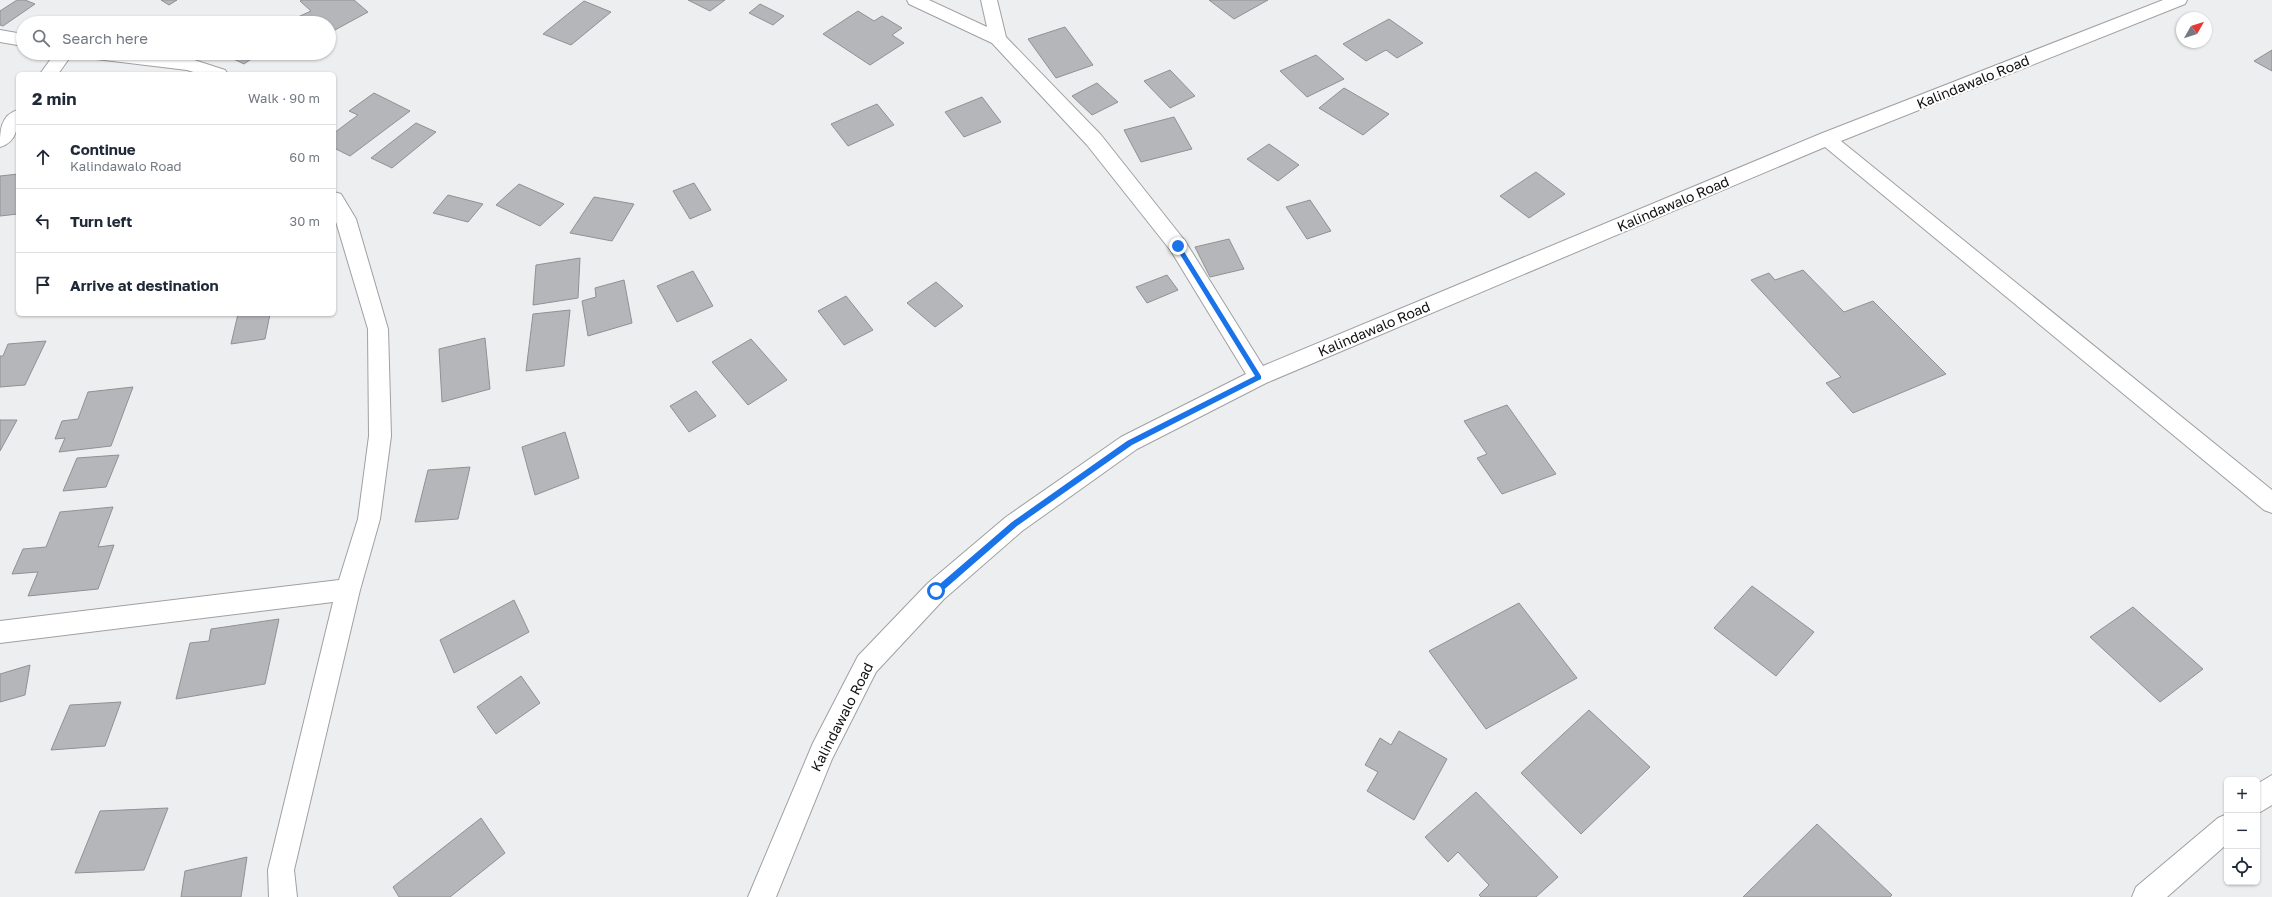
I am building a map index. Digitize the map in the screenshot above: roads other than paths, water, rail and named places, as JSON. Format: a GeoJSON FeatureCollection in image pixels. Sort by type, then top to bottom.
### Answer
{"type":"FeatureCollection","features":[{"type":"Feature","properties":{"kind":"street"},"geometry":{"type":"LineString","coordinates":[[915,0],[998,39],[1094,140],[1178,246],[1259,377]]}},
{"type":"Feature","properties":{"kind":"street"},"geometry":{"type":"LineString","coordinates":[[989,0],[998,39]]}},
{"type":"Feature","properties":{"kind":"street","name":"Kalindawalo Road"},"geometry":{"type":"LineString","coordinates":[[762,897],[822,752],[867,664],[936,591],[1014,524],[1130,443],[1259,377],[1827,139],[2179,0]]}},
{"type":"Feature","properties":{"kind":"street"},"geometry":{"type":"LineString","coordinates":[[0,36],[16,39]]}},
{"type":"Feature","properties":{"kind":"street"},"geometry":{"type":"LineString","coordinates":[[50,72],[59,60]]}},
{"type":"Feature","properties":{"kind":"street"},"geometry":{"type":"LineString","coordinates":[[155,60],[188,64],[213,72]]}},
{"type":"Feature","properties":{"kind":"street"},"geometry":{"type":"LineString","coordinates":[[0,141],[16,119]]}},
{"type":"Feature","properties":{"kind":"street"},"geometry":{"type":"LineString","coordinates":[[1827,139],[2272,503]]}},
{"type":"Feature","properties":{"kind":"street"},"geometry":{"type":"LineString","coordinates":[[283,897],[281,870],[348,590],[369,519],[380,436],[378,329],[346,219],[336,202]]}},
{"type":"Feature","properties":{"kind":"street"},"geometry":{"type":"LineString","coordinates":[[0,632],[348,590]]}},
{"type":"Feature","properties":{"kind":"street"},"geometry":{"type":"LineString","coordinates":[[2260,798],[2272,788]]}},
{"type":"Feature","properties":{"kind":"street"},"geometry":{"type":"LineString","coordinates":[[2146,897],[2224,830]]}}]}
